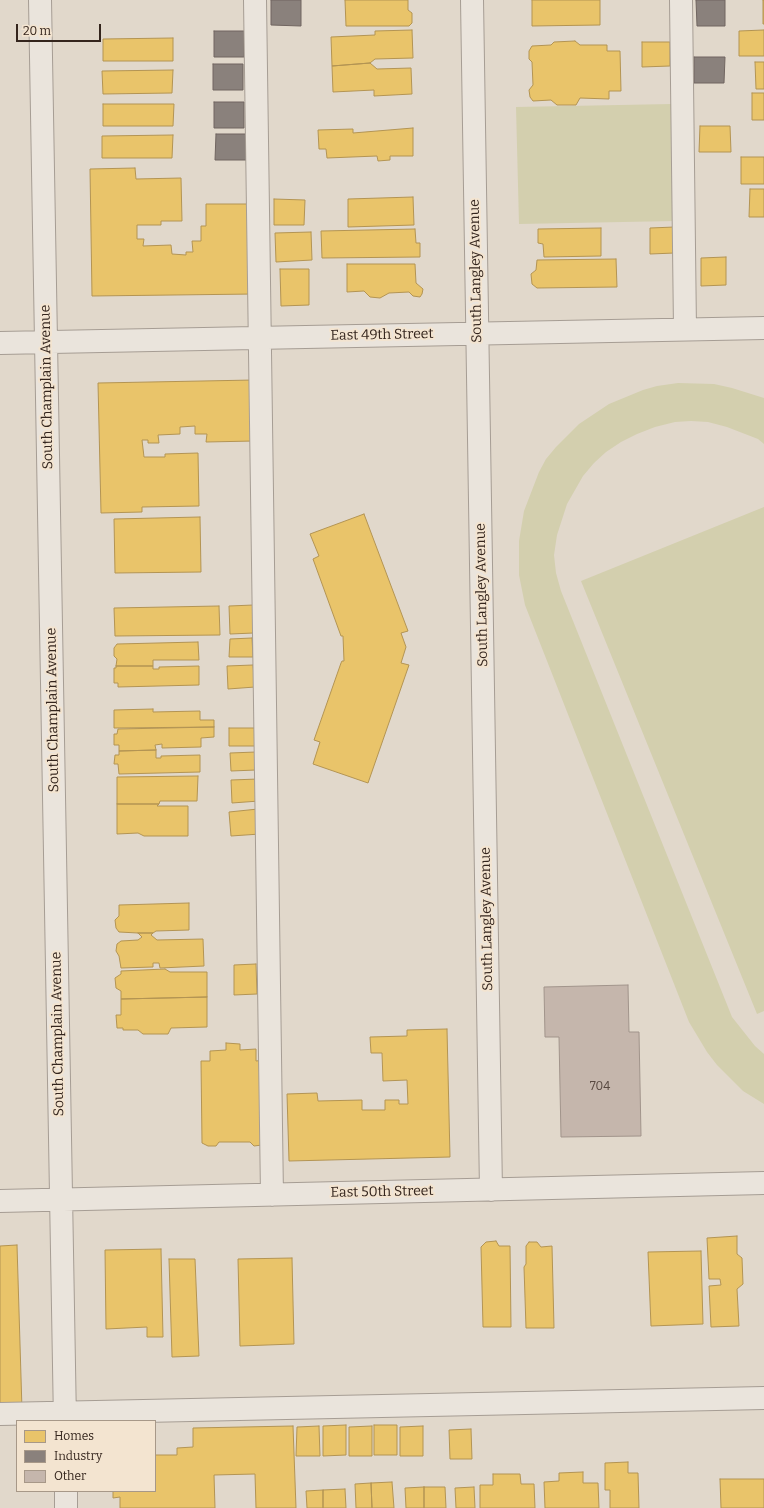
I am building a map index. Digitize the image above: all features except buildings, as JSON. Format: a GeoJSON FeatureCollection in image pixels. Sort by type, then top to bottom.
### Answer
{"type":"FeatureCollection","features":[{"type":"Feature","properties":{"kind":"street","name":"South Champlain Avenue"},"geometry":{"type":"LineString","coordinates":[[40,0],[65,1417]]}},
{"type":"Feature","properties":{"kind":"street"},"geometry":{"type":"LineString","coordinates":[[255,0],[272,1195]]}},
{"type":"Feature","properties":{"kind":"street","name":"South Langley Avenue"},"geometry":{"type":"LineString","coordinates":[[472,0],[492,1190]]}},
{"type":"Feature","properties":{"kind":"street"},"geometry":{"type":"LineString","coordinates":[[680,0],[685,329]]}},
{"type":"Feature","properties":{"kind":"street","name":"East 49th Street"},"geometry":{"type":"LineString","coordinates":[[0,343],[764,328]]}},
{"type":"Feature","properties":{"kind":"street","name":"East 50th Street"},"geometry":{"type":"LineString","coordinates":[[0,1201],[764,1183]]}},
{"type":"Feature","properties":{"kind":"street"},"geometry":{"type":"LineString","coordinates":[[0,1414],[65,1417],[764,1398]]}},
{"type":"Feature","properties":{"kind":"street"},"geometry":{"type":"LineString","coordinates":[[66,1492],[66,1508]]}},
{"type":"Feature","properties":{"kind":"shaded area"},"geometry":{"type":"Polygon","coordinates":[[[671,104],[675,221],[519,224],[516,107],[671,104]]]}},
{"type":"Feature","properties":{"kind":"shaded area"},"geometry":{"type":"Polygon","coordinates":[[[678,383],[714,384],[764,398],[764,444],[758,439],[727,427],[708,422],[691,421],[675,422],[655,427],[621,442],[606,452],[594,463],[583,476],[567,504],[557,535],[554,555],[556,573],[561,591],[732,1017],[755,1046],[764,1054],[764,1104],[743,1091],[717,1065],[707,1052],[689,1022],[525,605],[519,575],[519,541],[524,511],[539,472],[546,459],[579,424],[609,404],[643,390],[678,383]]]}},
{"type":"Feature","properties":{"kind":"shaded area"},"geometry":{"type":"Polygon","coordinates":[[[764,507],[764,1011],[757,1014],[581,581],[764,507]]]}}]}
